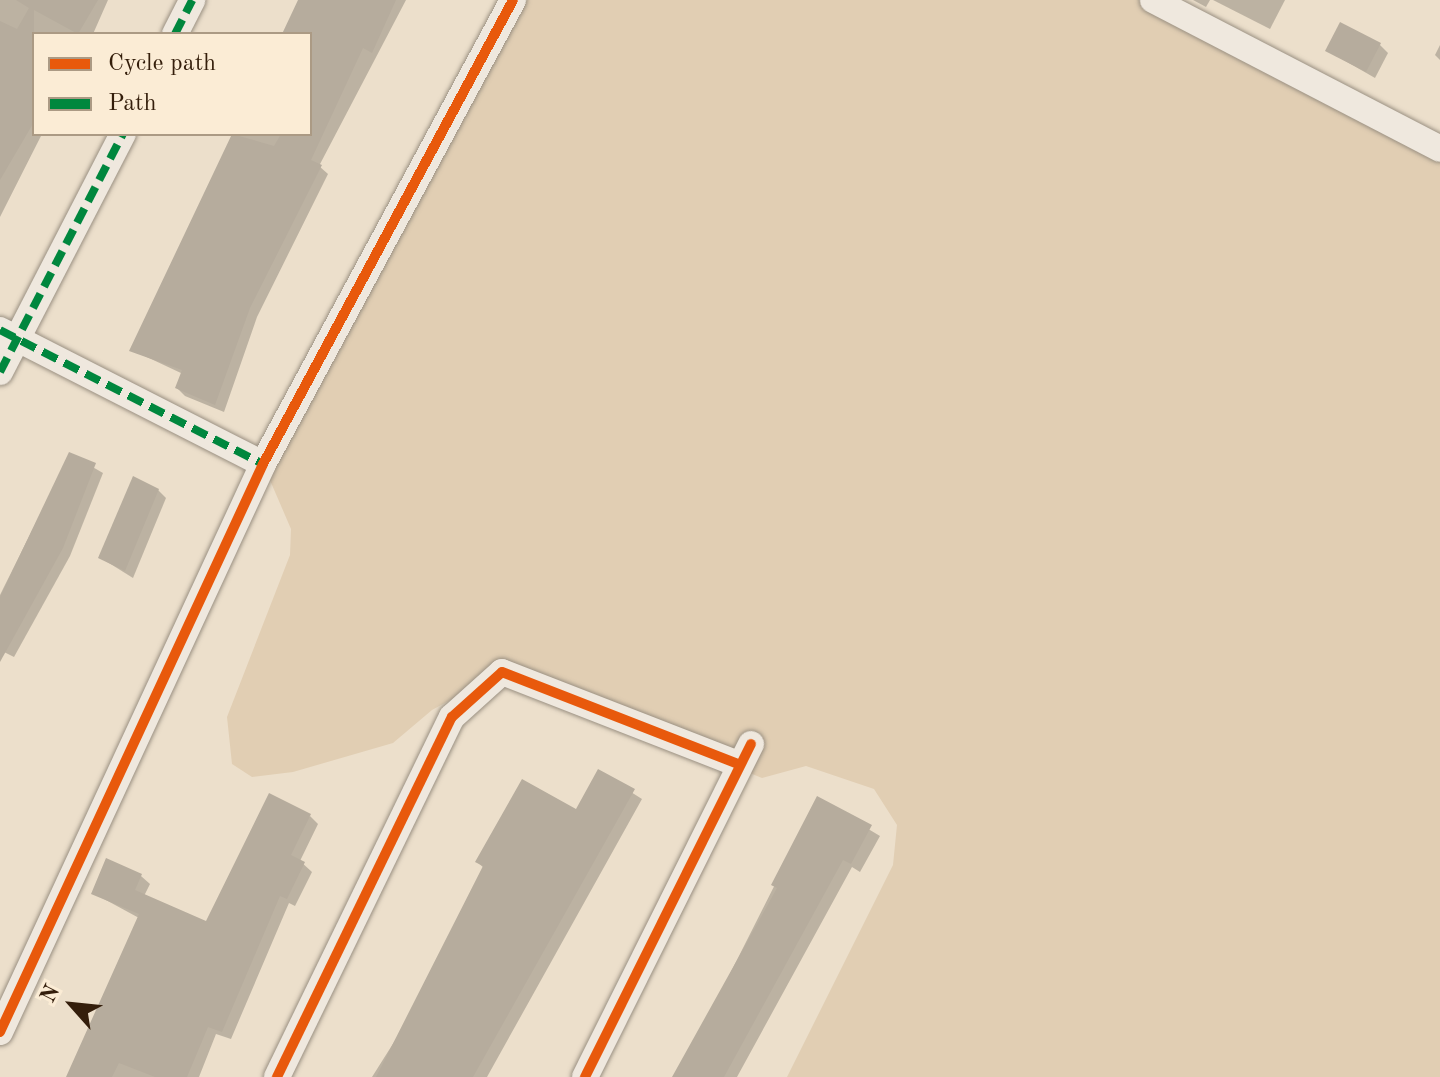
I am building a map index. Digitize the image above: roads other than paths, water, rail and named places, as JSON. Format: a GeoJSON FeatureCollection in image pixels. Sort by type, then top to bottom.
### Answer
{"type":"FeatureCollection","features":[{"type":"Feature","properties":{"kind":"street"},"geometry":{"type":"LineString","coordinates":[[176,32],[192,0]]}},
{"type":"Feature","properties":{"kind":"street"},"geometry":{"type":"LineString","coordinates":[[0,1032],[263,464],[513,0]]}},
{"type":"Feature","properties":{"kind":"street"},"geometry":{"type":"LineString","coordinates":[[1153,0],[1440,149]]}},
{"type":"Feature","properties":{"kind":"street"},"geometry":{"type":"LineString","coordinates":[[0,372],[8,334],[122,136]]}},
{"type":"Feature","properties":{"kind":"street"},"geometry":{"type":"LineString","coordinates":[[8,334],[263,464]]}},
{"type":"Feature","properties":{"kind":"street"},"geometry":{"type":"LineString","coordinates":[[277,1077],[452,717],[502,672],[743,754],[585,1077]]}}]}
